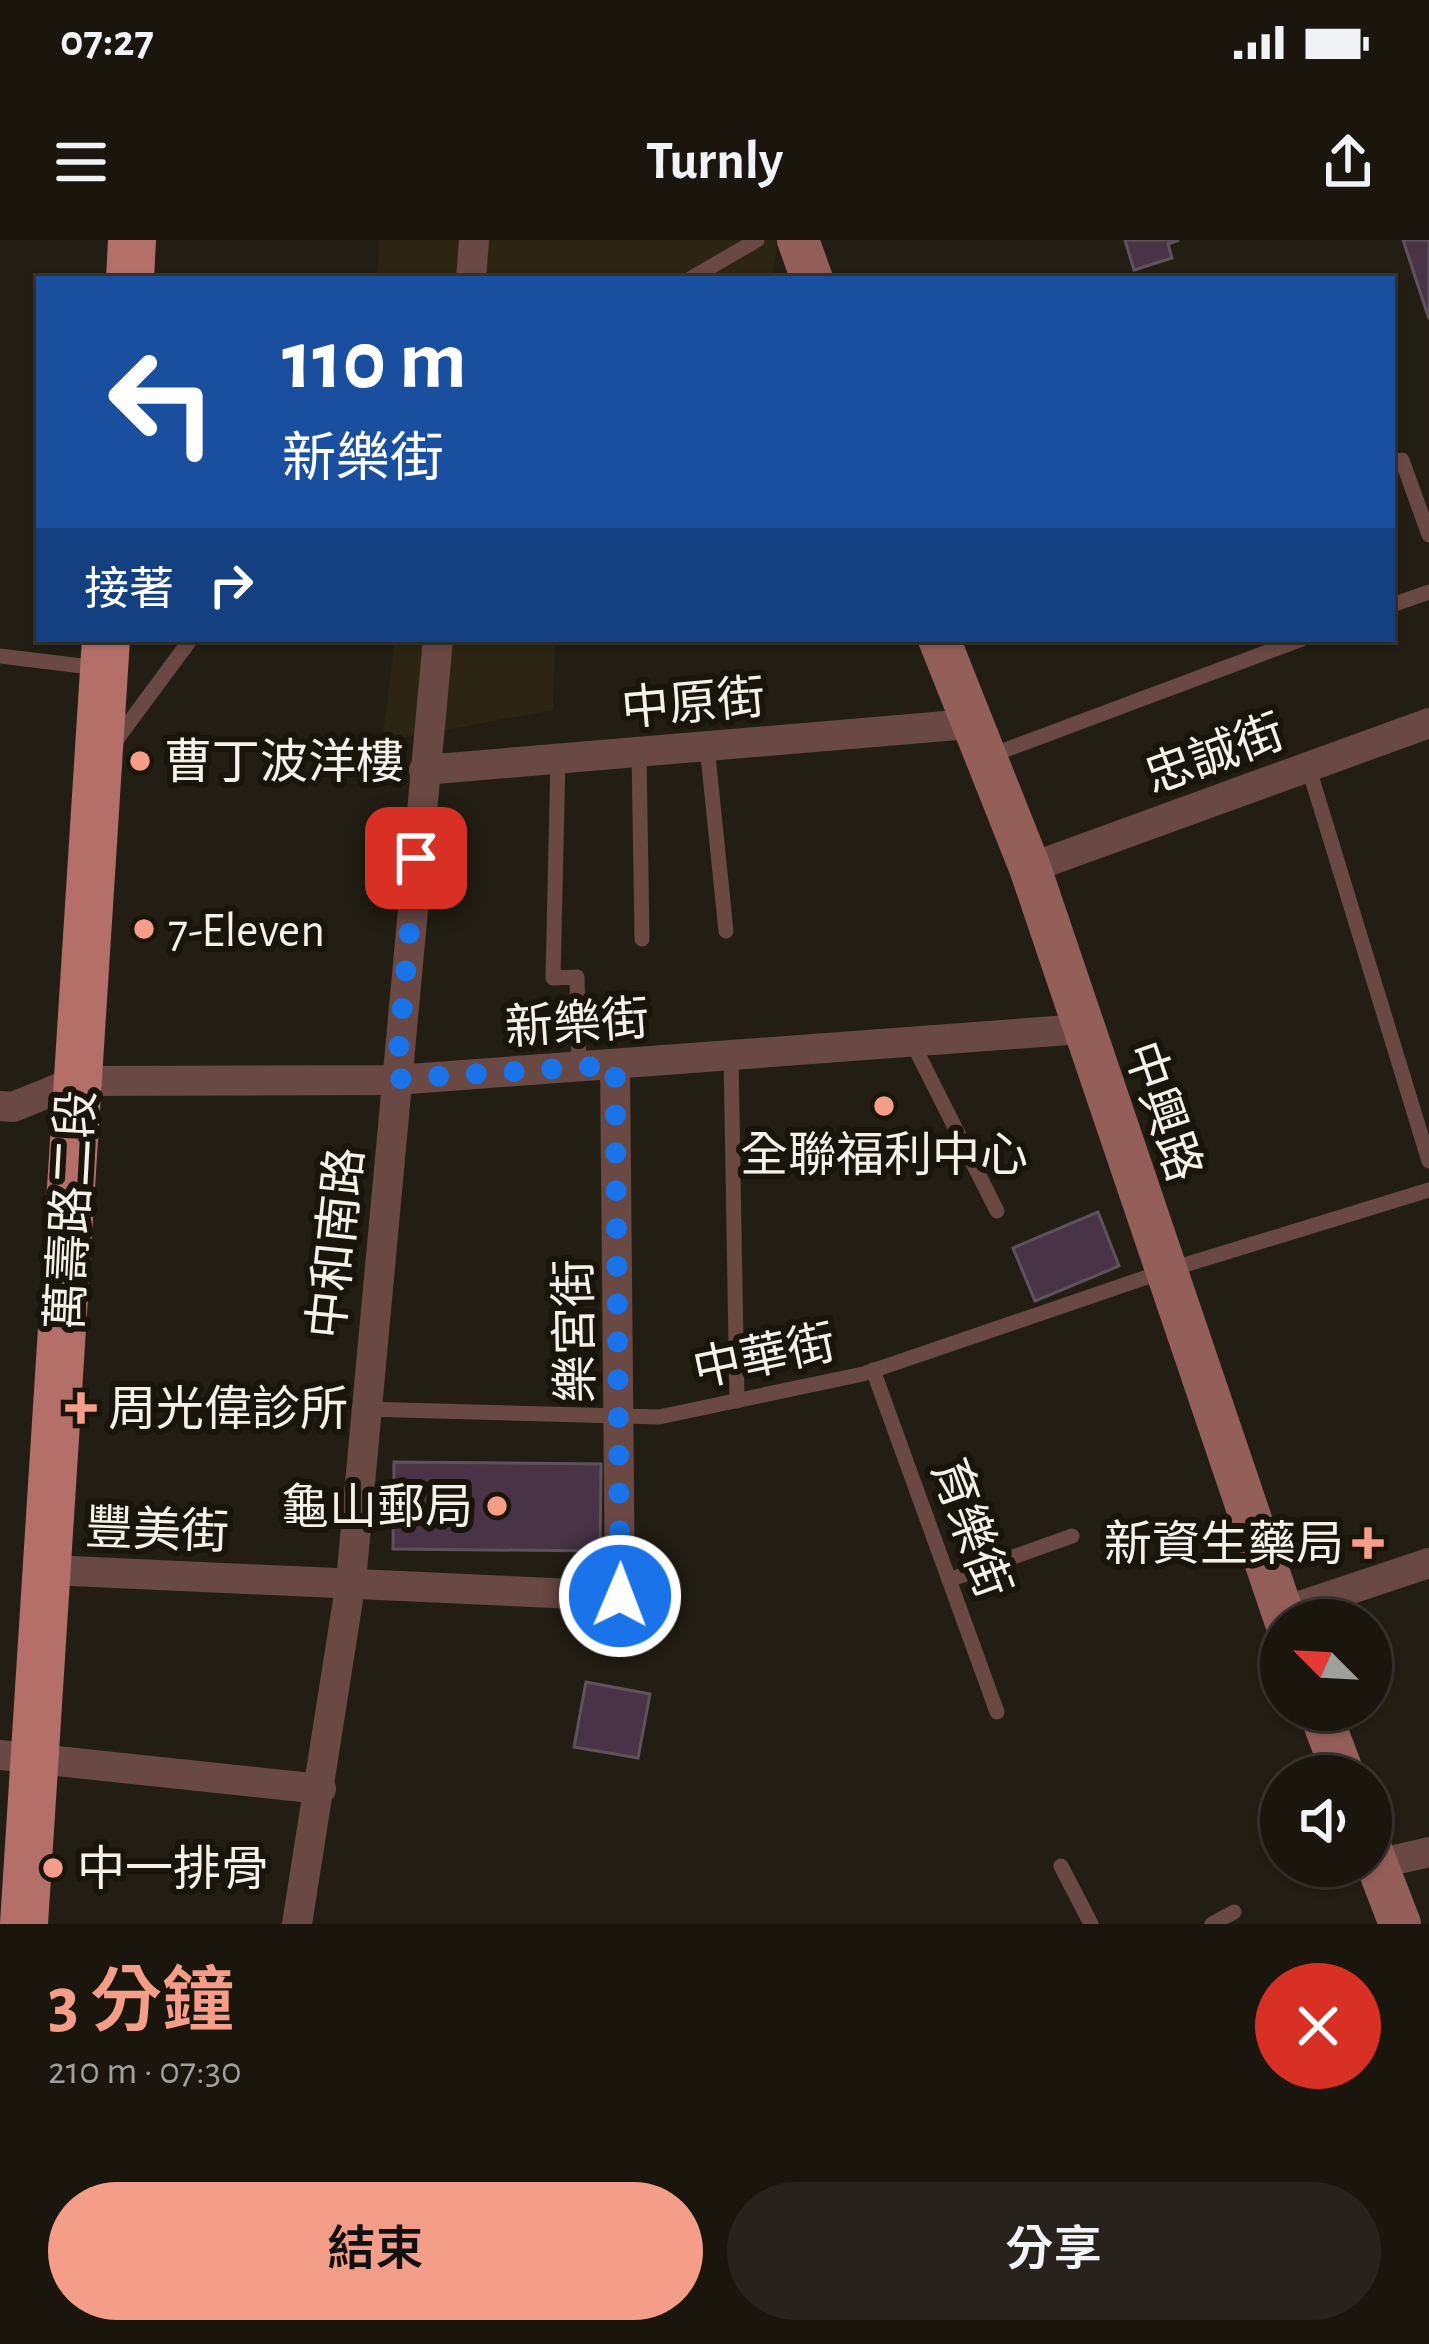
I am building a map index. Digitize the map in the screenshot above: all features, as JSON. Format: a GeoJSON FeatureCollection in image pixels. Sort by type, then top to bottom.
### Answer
{"type":"FeatureCollection","features":[{"type":"Feature","properties":{"kind":"main road"},"geometry":{"type":"LineString","coordinates":[[130,276],[132,240]]}},
{"type":"Feature","properties":{"kind":"main road","name":"萬壽路二段"},"geometry":{"type":"LineString","coordinates":[[16,1921],[18,1758],[50,1570],[105,654]]}},
{"type":"Feature","properties":{"kind":"street"},"geometry":{"type":"LineString","coordinates":[[471,276],[473,240]]}},
{"type":"Feature","properties":{"kind":"street"},"geometry":{"type":"LineString","coordinates":[[798,240],[811,276]]}},
{"type":"Feature","properties":{"kind":"street","name":"中和南路"},"geometry":{"type":"LineString","coordinates":[[296,1924],[351,1581],[438,642]]}},
{"type":"Feature","properties":{"kind":"street","name":"中興路"},"geometry":{"type":"LineString","coordinates":[[940,642],[1030,868],[1278,1599]]}},
{"type":"Feature","properties":{"kind":"street","name":"忠誠街"},"geometry":{"type":"LineString","coordinates":[[1030,868],[1429,723]]}},
{"type":"Feature","properties":{"kind":"street","name":"中原街"},"geometry":{"type":"LineString","coordinates":[[424,770],[707,746],[976,741]]}},
{"type":"Feature","properties":{"kind":"street","name":"新樂街"},"geometry":{"type":"LineString","coordinates":[[77,1081],[396,1079],[1081,1029]]}},
{"type":"Feature","properties":{"kind":"street","name":"樂宮街"},"geometry":{"type":"LineString","coordinates":[[615,1065],[620,1596]]}},
{"type":"Feature","properties":{"kind":"street"},"geometry":{"type":"LineString","coordinates":[[0,1106],[14,1107],[77,1081]]}},
{"type":"Feature","properties":{"kind":"street"},"geometry":{"type":"LineString","coordinates":[[1331,1599],[1429,1563]]}},
{"type":"Feature","properties":{"kind":"street","name":"豐美街"},"geometry":{"type":"LineString","coordinates":[[50,1570],[620,1596]]}},
{"type":"Feature","properties":{"kind":"street"},"geometry":{"type":"LineString","coordinates":[[18,1758],[321,1789]]}},
{"type":"Feature","properties":{"kind":"street"},"geometry":{"type":"LineString","coordinates":[[1392,1855],[1429,1852]]}},
{"type":"Feature","properties":{"kind":"street"},"geometry":{"type":"LineString","coordinates":[[1386,1887],[1400,1924]]}},
{"type":"Feature","properties":{"kind":"lane"},"geometry":{"type":"LineString","coordinates":[[695,276],[757,240]]}},
{"type":"Feature","properties":{"kind":"lane"},"geometry":{"type":"LineString","coordinates":[[1395,463],[1402,460],[1429,535]]}},
{"type":"Feature","properties":{"kind":"lane"},"geometry":{"type":"LineString","coordinates":[[1395,604],[1429,592]]}},
{"type":"Feature","properties":{"kind":"lane"},"geometry":{"type":"LineString","coordinates":[[98,766],[188,642]]}},
{"type":"Feature","properties":{"kind":"lane"},"geometry":{"type":"LineString","coordinates":[[976,741],[1292,642]]}},
{"type":"Feature","properties":{"kind":"lane"},"geometry":{"type":"LineString","coordinates":[[0,656],[105,654]]}},
{"type":"Feature","properties":{"kind":"lane"},"geometry":{"type":"LineString","coordinates":[[707,746],[726,932]]}},
{"type":"Feature","properties":{"kind":"lane"},"geometry":{"type":"LineString","coordinates":[[639,752],[642,939]]}},
{"type":"Feature","properties":{"kind":"lane"},"geometry":{"type":"LineString","coordinates":[[558,758],[553,978],[577,977],[580,1068]]}},
{"type":"Feature","properties":{"kind":"lane"},"geometry":{"type":"LineString","coordinates":[[1308,766],[1429,1160]]}},
{"type":"Feature","properties":{"kind":"lane"},"geometry":{"type":"LineString","coordinates":[[912,1042],[997,1211]]}},
{"type":"Feature","properties":{"kind":"lane"},"geometry":{"type":"LineString","coordinates":[[731,1056],[737,1400]]}},
{"type":"Feature","properties":{"kind":"lane","name":"中華街"},"geometry":{"type":"LineString","coordinates":[[364,1408],[658,1417],[873,1370],[1165,1271],[1429,1190]]}},
{"type":"Feature","properties":{"kind":"lane","name":"育樂街"},"geometry":{"type":"LineString","coordinates":[[873,1370],[997,1712]]}},
{"type":"Feature","properties":{"kind":"lane"},"geometry":{"type":"LineString","coordinates":[[949,1580],[1072,1536]]}},
{"type":"Feature","properties":{"kind":"lane"},"geometry":{"type":"LineString","coordinates":[[1061,1866],[1091,1924]]}},
{"type":"Feature","properties":{"kind":"lane"},"geometry":{"type":"LineString","coordinates":[[1213,1924],[1234,1912]]}},
{"type":"Feature","properties":{"kind":"shaded area"},"geometry":{"type":"Polygon","coordinates":[[[379,240],[779,240],[772,276],[377,276],[379,240]]]}},
{"type":"Feature","properties":{"kind":"shaded area"},"geometry":{"type":"Polygon","coordinates":[[[395,642],[555,642],[553,710],[382,742],[395,642]]]}},
{"type":"Feature","properties":{"kind":"building"},"geometry":{"type":"Polygon","coordinates":[[[1125,240],[1179,240],[1168,244],[1172,258],[1134,270],[1125,240]]]}},
{"type":"Feature","properties":{"kind":"building"},"geometry":{"type":"Polygon","coordinates":[[[1403,240],[1429,240],[1429,319],[1403,240]]]}},
{"type":"Feature","properties":{"kind":"building"},"geometry":{"type":"Polygon","coordinates":[[[1098,1212],[1119,1266],[1035,1301],[1013,1248],[1098,1212]]]}},
{"type":"Feature","properties":{"kind":"building","name":"龜山郵局"},"geometry":{"type":"Polygon","coordinates":[[[394,1462],[601,1464],[600,1551],[393,1549],[394,1462]]]}},
{"type":"Feature","properties":{"kind":"building"},"geometry":{"type":"Polygon","coordinates":[[[586,1682],[650,1694],[638,1758],[574,1747],[586,1682]]]}},
{"type":"Feature","properties":{"kind":"place","name":"曹丁波洋樓"},"geometry":{"type":"Point","coordinates":[140,761]}},
{"type":"Feature","properties":{"kind":"place","name":"7-Eleven"},"geometry":{"type":"Point","coordinates":[144,929]}},
{"type":"Feature","properties":{"kind":"place","name":"全聯福利中心"},"geometry":{"type":"Point","coordinates":[884,1106]}},
{"type":"Feature","properties":{"kind":"place","name":"周光偉診所"},"geometry":{"type":"Point","coordinates":[81,1408]}},
{"type":"Feature","properties":{"kind":"place","name":"龜山郵局"},"geometry":{"type":"Point","coordinates":[497,1506]}},
{"type":"Feature","properties":{"kind":"place","name":"新資生藥局"},"geometry":{"type":"Point","coordinates":[1368,1543]}},
{"type":"Feature","properties":{"kind":"place","name":"中一排骨"},"geometry":{"type":"Point","coordinates":[53,1868]}},
{"type":"Feature","properties":{"kind":"route"},"geometry":{"type":"LineString","coordinates":[[416,858],[396,1079],[615,1065],[620,1596]]}}]}
